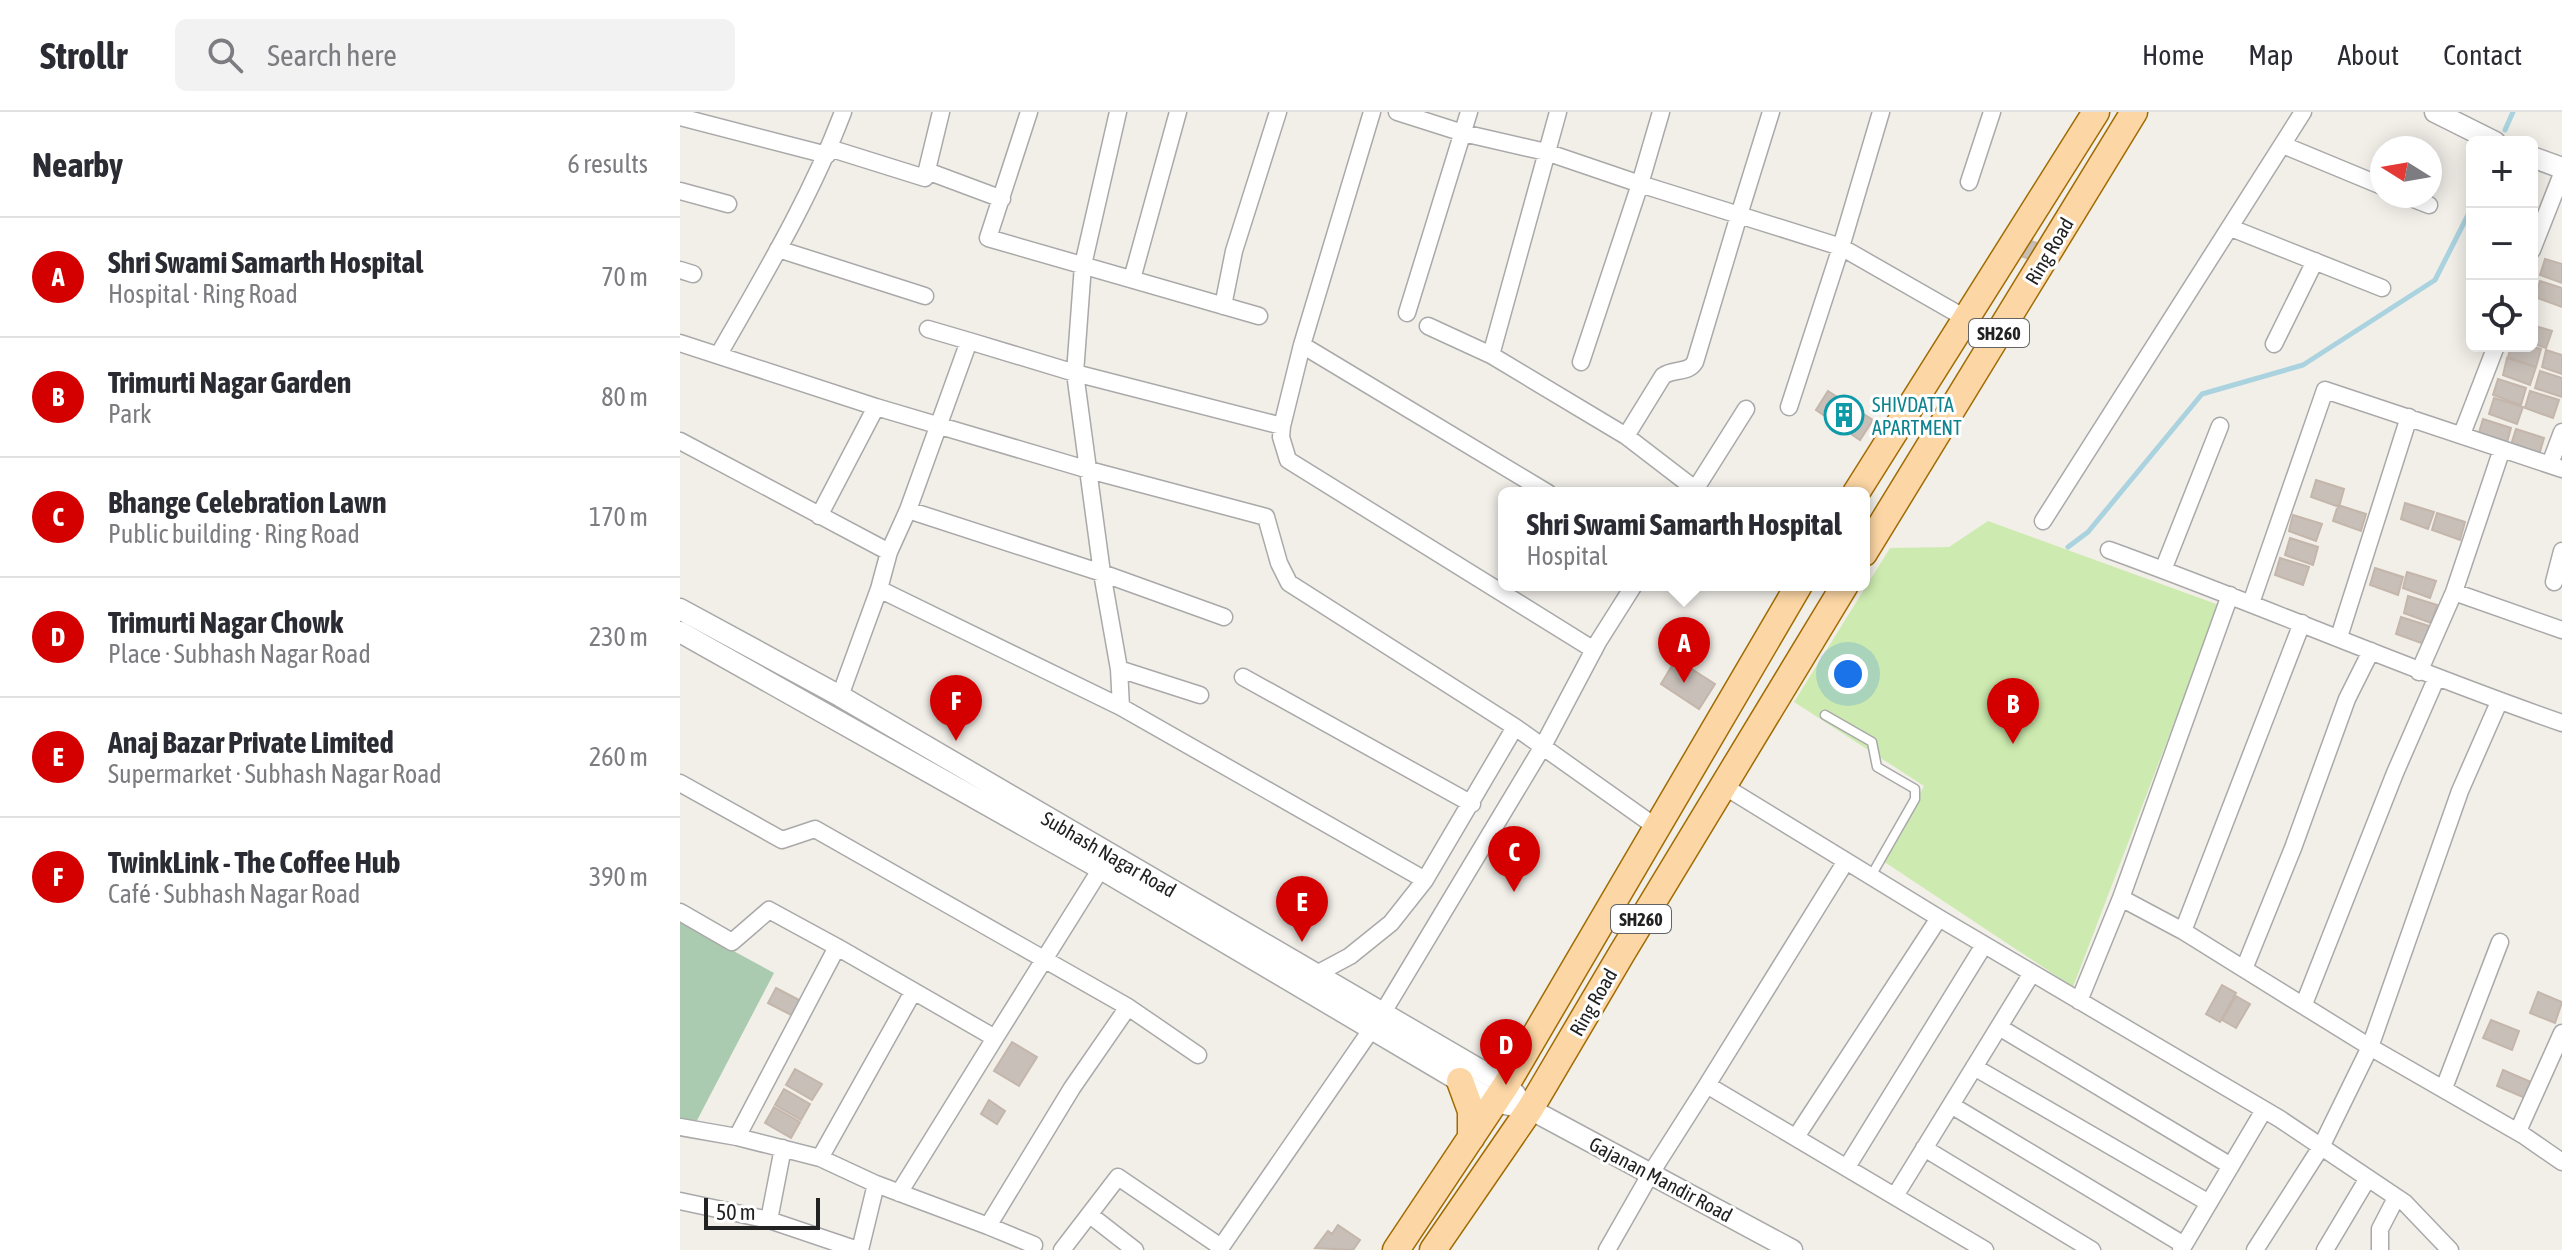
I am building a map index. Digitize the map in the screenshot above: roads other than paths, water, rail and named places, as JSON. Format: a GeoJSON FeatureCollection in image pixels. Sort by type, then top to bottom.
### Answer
{"type":"FeatureCollection","features":[{"type":"Feature","properties":{"kind":"main road","name":"SH260"},"geometry":{"type":"LineString","coordinates":[[1860,487],[2096,112]]}},
{"type":"Feature","properties":{"kind":"main road","name":"Ring Road"},"geometry":{"type":"LineString","coordinates":[[1870,543],[2134,112]]}},
{"type":"Feature","properties":{"kind":"main road","name":"SH260"},"geometry":{"type":"LineString","coordinates":[[1396,1250],[1500,1093],[1795,591]]}},
{"type":"Feature","properties":{"kind":"main road","name":"Ring Road"},"geometry":{"type":"LineString","coordinates":[[1433,1250],[1530,1109],[1841,591]]}},
{"type":"Feature","properties":{"kind":"main road"},"geometry":{"type":"LineString","coordinates":[[1460,1081],[1471,1111],[1471,1138]]}},
{"type":"Feature","properties":{"kind":"street"},"geometry":{"type":"LineString","coordinates":[[719,354],[778,249],[828,151],[843,112]]}},
{"type":"Feature","properties":{"kind":"street"},"geometry":{"type":"LineString","coordinates":[[680,117],[828,151],[925,178],[941,112]]}},
{"type":"Feature","properties":{"kind":"street"},"geometry":{"type":"LineString","coordinates":[[1029,112],[988,238],[1259,316]]}},
{"type":"Feature","properties":{"kind":"street"},"geometry":{"type":"LineString","coordinates":[[1118,112],[1083,265],[1075,373],[1102,573],[1119,669],[1121,707]]}},
{"type":"Feature","properties":{"kind":"street"},"geometry":{"type":"LineString","coordinates":[[1132,279],[1178,112]]}},
{"type":"Feature","properties":{"kind":"street"},"geometry":{"type":"LineString","coordinates":[[1223,306],[1234,251],[1278,112]]}},
{"type":"Feature","properties":{"kind":"street"},"geometry":{"type":"LineString","coordinates":[[1372,112],[1302,345],[1281,437],[1288,460],[1498,590]]}},
{"type":"Feature","properties":{"kind":"street"},"geometry":{"type":"LineString","coordinates":[[1397,112],[1463,133],[1546,152],[1841,247],[1965,318]]}},
{"type":"Feature","properties":{"kind":"street"},"geometry":{"type":"LineString","coordinates":[[1407,313],[1469,112]]}},
{"type":"Feature","properties":{"kind":"street"},"geometry":{"type":"LineString","coordinates":[[1491,355],[1558,112]]}},
{"type":"Feature","properties":{"kind":"street"},"geometry":{"type":"LineString","coordinates":[[1581,362],[1661,112]]}},
{"type":"Feature","properties":{"kind":"street"},"geometry":{"type":"LineString","coordinates":[[1626,436],[1663,376],[1687,370],[1695,362],[1771,112]]}},
{"type":"Feature","properties":{"kind":"street"},"geometry":{"type":"LineString","coordinates":[[1789,407],[1881,112]]}},
{"type":"Feature","properties":{"kind":"street"},"geometry":{"type":"LineString","coordinates":[[1969,182],[1992,112]]}},
{"type":"Feature","properties":{"kind":"street"},"geometry":{"type":"LineString","coordinates":[[2043,521],[2303,112]]}},
{"type":"Feature","properties":{"kind":"street"},"geometry":{"type":"LineString","coordinates":[[2435,112],[2483,136]]}},
{"type":"Feature","properties":{"kind":"street"},"geometry":{"type":"LineString","coordinates":[[2283,145],[2370,181]]}},
{"type":"Feature","properties":{"kind":"street"},"geometry":{"type":"LineString","coordinates":[[2538,160],[2562,171],[2538,234]]}},
{"type":"Feature","properties":{"kind":"street"},"geometry":{"type":"LineString","coordinates":[[927,171],[1002,199]]}},
{"type":"Feature","properties":{"kind":"street"},"geometry":{"type":"LineString","coordinates":[[680,191],[728,204]]}},
{"type":"Feature","properties":{"kind":"street"},"geometry":{"type":"LineString","coordinates":[[2231,228],[2382,288]]}},
{"type":"Feature","properties":{"kind":"street"},"geometry":{"type":"LineString","coordinates":[[778,249],[925,296]]}},
{"type":"Feature","properties":{"kind":"street"},"geometry":{"type":"LineString","coordinates":[[2274,344],[2315,261]]}},
{"type":"Feature","properties":{"kind":"street"},"geometry":{"type":"LineString","coordinates":[[1428,326],[1491,355],[1626,436],[1689,487]]}},
{"type":"Feature","properties":{"kind":"street"},"geometry":{"type":"LineString","coordinates":[[928,329],[1075,373],[1282,426]]}},
{"type":"Feature","properties":{"kind":"street"},"geometry":{"type":"LineString","coordinates":[[840,696],[879,589],[889,552],[908,510],[969,341]]}},
{"type":"Feature","properties":{"kind":"street"},"geometry":{"type":"LineString","coordinates":[[680,343],[876,407],[1089,470],[1266,517],[1279,563],[1289,583],[1528,736],[1656,827]]}},
{"type":"Feature","properties":{"kind":"street"},"geometry":{"type":"LineString","coordinates":[[1302,345],[1538,487]]}},
{"type":"Feature","properties":{"kind":"street"},"geometry":{"type":"LineString","coordinates":[[2462,434],[2494,352]]}},
{"type":"Feature","properties":{"kind":"street"},"geometry":{"type":"LineString","coordinates":[[2251,603],[2325,390],[2556,466],[2562,432]]}},
{"type":"Feature","properties":{"kind":"street"},"geometry":{"type":"LineString","coordinates":[[819,516],[876,407]]}},
{"type":"Feature","properties":{"kind":"street"},"geometry":{"type":"LineString","coordinates":[[1697,487],[1746,409]]}},
{"type":"Feature","properties":{"kind":"street"},"geometry":{"type":"LineString","coordinates":[[2339,637],[2409,417]]}},
{"type":"Feature","properties":{"kind":"street"},"geometry":{"type":"LineString","coordinates":[[2163,570],[2220,426]]}},
{"type":"Feature","properties":{"kind":"street"},"geometry":{"type":"LineString","coordinates":[[680,441],[889,552]]}},
{"type":"Feature","properties":{"kind":"street"},"geometry":{"type":"LineString","coordinates":[[2419,672],[2454,592],[2502,449]]}},
{"type":"Feature","properties":{"kind":"street"},"geometry":{"type":"LineString","coordinates":[[908,510],[1102,573],[1224,617]]}},
{"type":"Feature","properties":{"kind":"street"},"geometry":{"type":"LineString","coordinates":[[2109,550],[2339,637],[2436,679],[2562,723]]}},
{"type":"Feature","properties":{"kind":"street"},"geometry":{"type":"LineString","coordinates":[[2554,582],[2562,551]]}},
{"type":"Feature","properties":{"kind":"street"},"geometry":{"type":"LineString","coordinates":[[879,589],[1121,707],[1425,880]]}},
{"type":"Feature","properties":{"kind":"street"},"geometry":{"type":"LineString","coordinates":[[1499,591],[1594,650]]}},
{"type":"Feature","properties":{"kind":"street"},"geometry":{"type":"LineString","coordinates":[[1298,985],[1350,956],[1391,923],[1425,880],[1472,804],[1594,650],[1630,591]]}},
{"type":"Feature","properties":{"kind":"street"},"geometry":{"type":"LineString","coordinates":[[2454,592],[2562,630]]}},
{"type":"Feature","properties":{"kind":"street"},"geometry":{"type":"LineString","coordinates":[[2079,1001],[2121,898],[2230,595]]}},
{"type":"Feature","properties":{"kind":"street","name":"Subhash Nagar Road"},"geometry":{"type":"LineString","coordinates":[[680,609],[840,696],[1105,862],[1316,973],[1377,1021],[1500,1093]]}},
{"type":"Feature","properties":{"kind":"street"},"geometry":{"type":"LineString","coordinates":[[2183,931],[2302,623]]}},
{"type":"Feature","properties":{"kind":"street"},"geometry":{"type":"LineString","coordinates":[[680,632],[909,759],[1105,862],[1298,985],[1377,1021],[1460,1081],[1500,1093]]}},
{"type":"Feature","properties":{"kind":"street"},"geometry":{"type":"LineString","coordinates":[[2244,969],[2293,848],[2347,699],[2371,651]]}},
{"type":"Feature","properties":{"kind":"street"},"geometry":{"type":"LineString","coordinates":[[1119,669],[1200,695]]}},
{"type":"Feature","properties":{"kind":"street"},"geometry":{"type":"LineString","coordinates":[[1243,677],[1472,804]]}},
{"type":"Feature","properties":{"kind":"street"},"geometry":{"type":"LineString","coordinates":[[2304,1004],[2395,773],[2436,679]]}},
{"type":"Feature","properties":{"kind":"street"},"geometry":{"type":"LineString","coordinates":[[2255,1250],[2321,1147],[2370,1047],[2460,791],[2499,702]]}},
{"type":"Feature","properties":{"kind":"street"},"geometry":{"type":"LineString","coordinates":[[1062,1250],[1118,1177],[1220,1248],[1377,1021],[1528,736]]}},
{"type":"Feature","properties":{"kind":"street"},"geometry":{"type":"LineString","coordinates":[[680,783],[782,840],[815,829],[1128,1007],[1198,1055]]}},
{"type":"Feature","properties":{"kind":"street"},"geometry":{"type":"LineString","coordinates":[[1722,785],[1870,877],[2264,1110],[2405,1203],[2450,1250]]}},
{"type":"Feature","properties":{"kind":"street"},"geometry":{"type":"LineString","coordinates":[[1607,1250],[1651,1173],[1846,861]]}},
{"type":"Feature","properties":{"kind":"street"},"geometry":{"type":"LineString","coordinates":[[899,1193],[1105,862]]}},
{"type":"Feature","properties":{"kind":"street"},"geometry":{"type":"LineString","coordinates":[[2121,898],[2183,931],[2370,1047],[2518,1131],[2562,1162]]}},
{"type":"Feature","properties":{"kind":"street"},"geometry":{"type":"LineString","coordinates":[[680,912],[732,942],[769,910],[995,1038]]}},
{"type":"Feature","properties":{"kind":"street"},"geometry":{"type":"LineString","coordinates":[[1796,1137],[1939,918]]}},
{"type":"Feature","properties":{"kind":"street"},"geometry":{"type":"LineString","coordinates":[[2444,1088],[2500,942]]}},
{"type":"Feature","properties":{"kind":"street"},"geometry":{"type":"LineString","coordinates":[[1847,1167],[1984,945]]}},
{"type":"Feature","properties":{"kind":"street"},"geometry":{"type":"LineString","coordinates":[[737,1137],[837,947]]}},
{"type":"Feature","properties":{"kind":"street"},"geometry":{"type":"LineString","coordinates":[[1895,1196],[2032,973]]}},
{"type":"Feature","properties":{"kind":"street"},"geometry":{"type":"LineString","coordinates":[[820,1158],[913,992]]}},
{"type":"Feature","properties":{"kind":"street"},"geometry":{"type":"LineString","coordinates":[[988,1226],[1072,1088],[1128,1007]]}},
{"type":"Feature","properties":{"kind":"street"},"geometry":{"type":"LineString","coordinates":[[1999,1027],[2231,1166]]}},
{"type":"Feature","properties":{"kind":"street"},"geometry":{"type":"LineString","coordinates":[[2518,1131],[2562,1033]]}},
{"type":"Feature","properties":{"kind":"street"},"geometry":{"type":"LineString","coordinates":[[1974,1067],[2209,1203]]}},
{"type":"Feature","properties":{"kind":"street"},"geometry":{"type":"LineString","coordinates":[[1707,1085],[1985,1250]]}},
{"type":"Feature","properties":{"kind":"street","name":"Gajanan Mandir Road"},"geometry":{"type":"LineString","coordinates":[[1500,1093],[1792,1250]]}},
{"type":"Feature","properties":{"kind":"street"},"geometry":{"type":"LineString","coordinates":[[1951,1105],[2183,1247],[2264,1110]]}},
{"type":"Feature","properties":{"kind":"street"},"geometry":{"type":"LineString","coordinates":[[680,1127],[737,1137],[820,1158],[876,1184],[1034,1245]]}},
{"type":"Feature","properties":{"kind":"street"},"geometry":{"type":"LineString","coordinates":[[769,1220],[783,1148]]}},
{"type":"Feature","properties":{"kind":"street"},"geometry":{"type":"LineString","coordinates":[[1924,1148],[2092,1250]]}},
{"type":"Feature","properties":{"kind":"street"},"geometry":{"type":"LineString","coordinates":[[2325,1250],[2368,1178]]}},
{"type":"Feature","properties":{"kind":"street"},"geometry":{"type":"LineString","coordinates":[[680,1201],[769,1220],[859,1250],[876,1184]]}},
{"type":"Feature","properties":{"kind":"street"},"geometry":{"type":"LineString","coordinates":[[2380,1250],[2380,1229],[2396,1198]]}},
{"type":"Feature","properties":{"kind":"street"},"geometry":{"type":"LineString","coordinates":[[1090,1215],[1135,1250]]}},
{"type":"Feature","properties":{"kind":"lane"},"geometry":{"type":"LineString","coordinates":[[1825,715],[1868,738],[1874,745],[1877,767],[1915,789],[1915,799],[1870,877]]}},
{"type":"Feature","properties":{"kind":"waterway"},"geometry":{"type":"LineString","coordinates":[[2505,130],[2513,112]]}},
{"type":"Feature","properties":{"kind":"waterway"},"geometry":{"type":"LineString","coordinates":[[2068,547],[2088,532],[2202,394],[2303,365],[2435,280],[2471,208]]}},
{"type":"Feature","properties":{"kind":"place","name":"SHIVDATTA APARTMENT"},"geometry":{"type":"Point","coordinates":[1844,415]}},
{"type":"Feature","properties":{"kind":"place","name":"Shri Swami Samarth Hospital"},"geometry":{"type":"Point","coordinates":[1684,683]}},
{"type":"Feature","properties":{"kind":"place","name":"TwinkLink - The Coffee Hub"},"geometry":{"type":"Point","coordinates":[956,741]}},
{"type":"Feature","properties":{"kind":"place","name":"Trimurti Nagar Garden"},"geometry":{"type":"Point","coordinates":[2013,744]}},
{"type":"Feature","properties":{"kind":"place","name":"Bhange Celebration Lawn"},"geometry":{"type":"Point","coordinates":[1514,892]}},
{"type":"Feature","properties":{"kind":"place","name":"Anaj Bazar Private Limited"},"geometry":{"type":"Point","coordinates":[1302,942]}},
{"type":"Feature","properties":{"kind":"place","name":"Trimurti Nagar Chowk"},"geometry":{"type":"Point","coordinates":[1506,1085]}}]}
